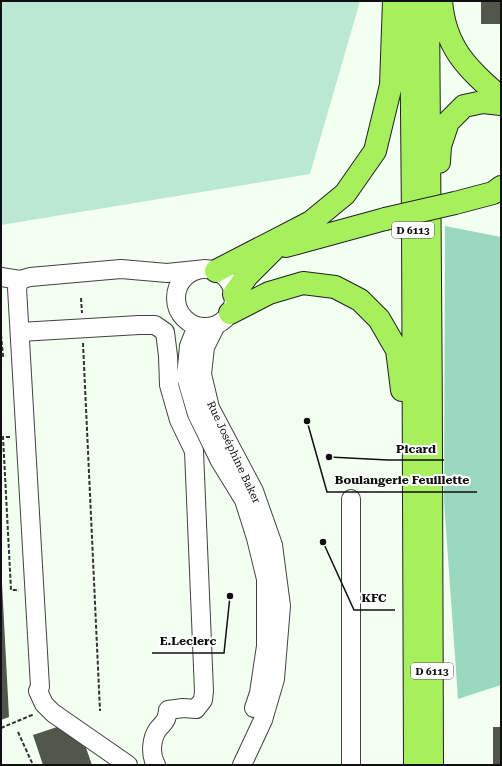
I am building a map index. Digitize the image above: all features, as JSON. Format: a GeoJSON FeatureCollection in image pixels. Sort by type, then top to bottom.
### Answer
{"type":"FeatureCollection","features":[{"type":"Feature","properties":{"kind":"highway"},"geometry":{"type":"LineString","coordinates":[[244,257],[311,222],[345,194],[375,151],[391,84],[394,1]]}},
{"type":"Feature","properties":{"kind":"highway","name":"D 6113"},"geometry":{"type":"LineString","coordinates":[[411,1],[415,765]]}},
{"type":"Feature","properties":{"kind":"highway","name":"D 6113"},"geometry":{"type":"LineString","coordinates":[[428,1],[429,309],[433,578],[432,765]]}},
{"type":"Feature","properties":{"kind":"highway"},"geometry":{"type":"LineString","coordinates":[[441,1],[442,16],[450,40],[461,60],[481,81],[501,98]]}},
{"type":"Feature","properties":{"kind":"highway"},"geometry":{"type":"LineString","coordinates":[[429,309],[440,146],[448,122],[464,106],[483,102],[501,104]]}},
{"type":"Feature","properties":{"kind":"highway"},"geometry":{"type":"LineString","coordinates":[[206,271],[244,257],[273,250],[296,242],[493,193],[501,187]]}},
{"type":"Feature","properties":{"kind":"highway"},"geometry":{"type":"LineString","coordinates":[[226,311],[247,276],[273,250]]}},
{"type":"Feature","properties":{"kind":"highway"},"geometry":{"type":"LineString","coordinates":[[226,311],[269,293],[303,283],[335,287],[360,300],[379,319],[397,350],[407,435],[414,460]]}},
{"type":"Feature","properties":{"kind":"street"},"geometry":{"type":"LineString","coordinates":[[1,277],[20,280],[30,277],[121,269],[167,273],[206,271],[225,277],[231,285],[226,311],[206,327],[189,323],[182,317],[178,309],[176,292],[186,275],[206,271]]}},
{"type":"Feature","properties":{"kind":"street"},"geometry":{"type":"LineString","coordinates":[[149,271],[161,281],[176,300]]}},
{"type":"Feature","properties":{"kind":"street"},"geometry":{"type":"LineString","coordinates":[[20,280],[17,288],[40,687],[38,691],[44,704],[53,713],[70,723],[128,765]]}},
{"type":"Feature","properties":{"kind":"street","name":"Rue Joséphine Baker"},"geometry":{"type":"LineString","coordinates":[[226,311],[205,347],[202,374],[210,408],[254,491],[274,545],[281,606],[275,679],[263,720],[242,765]]}},
{"type":"Feature","properties":{"kind":"street"},"geometry":{"type":"LineString","coordinates":[[20,332],[138,324],[155,325],[165,332],[169,385],[179,420],[194,451],[204,691],[203,700],[196,709],[183,708],[168,710],[166,720],[157,730],[154,739],[152,751],[156,765]]}},
{"type":"Feature","properties":{"kind":"street","name":"Rue Joséphine Baker"},"geometry":{"type":"LineString","coordinates":[[197,326],[189,346],[186,376],[197,414],[220,461],[244,500],[256,538],[266,579],[266,646],[259,693],[243,740],[230,765]]}},
{"type":"Feature","properties":{"kind":"street"},"geometry":{"type":"LineString","coordinates":[[351,499],[351,765]]}},
{"type":"Feature","properties":{"kind":"path"},"geometry":{"type":"LineString","coordinates":[[81,298],[100,712]]}},
{"type":"Feature","properties":{"kind":"path"},"geometry":{"type":"LineString","coordinates":[[1,335],[3,356],[7,355]]}},
{"type":"Feature","properties":{"kind":"path"},"geometry":{"type":"LineString","coordinates":[[15,436],[3,437],[11,590],[21,590]]}},
{"type":"Feature","properties":{"kind":"path"},"geometry":{"type":"LineString","coordinates":[[1,728],[32,715],[31,708]]}},
{"type":"Feature","properties":{"kind":"path"},"geometry":{"type":"LineString","coordinates":[[18,732],[34,765]]}},
{"type":"Feature","properties":{"kind":"green space"},"geometry":{"type":"Polygon","coordinates":[[[1,1],[360,1],[310,174],[1,225],[1,1]]]}},
{"type":"Feature","properties":{"kind":"green space"},"geometry":{"type":"Polygon","coordinates":[[[445,226],[501,237],[501,685],[458,699],[444,501],[445,226]]]}},
{"type":"Feature","properties":{"kind":"building"},"geometry":{"type":"Polygon","coordinates":[[[481,1],[501,1],[501,24],[481,24],[481,1]]]}},
{"type":"Feature","properties":{"kind":"building"},"geometry":{"type":"Polygon","coordinates":[[[1,583],[9,717],[1,720],[1,583]]]}},
{"type":"Feature","properties":{"kind":"building"},"geometry":{"type":"Polygon","coordinates":[[[60,726],[85,745],[92,765],[43,765],[33,735],[60,726]]]}},
{"type":"Feature","properties":{"kind":"building"},"geometry":{"type":"Polygon","coordinates":[[[493,727],[501,727],[501,765],[493,765],[493,727]]]}},
{"type":"Feature","properties":{"kind":"place","name":"Boulangerie Feuillette"},"geometry":{"type":"Point","coordinates":[307,421]}},
{"type":"Feature","properties":{"kind":"place","name":"Picard"},"geometry":{"type":"Point","coordinates":[329,457]}},
{"type":"Feature","properties":{"kind":"place","name":"KFC"},"geometry":{"type":"Point","coordinates":[323,542]}},
{"type":"Feature","properties":{"kind":"place","name":"E.Leclerc"},"geometry":{"type":"Point","coordinates":[230,596]}}]}
